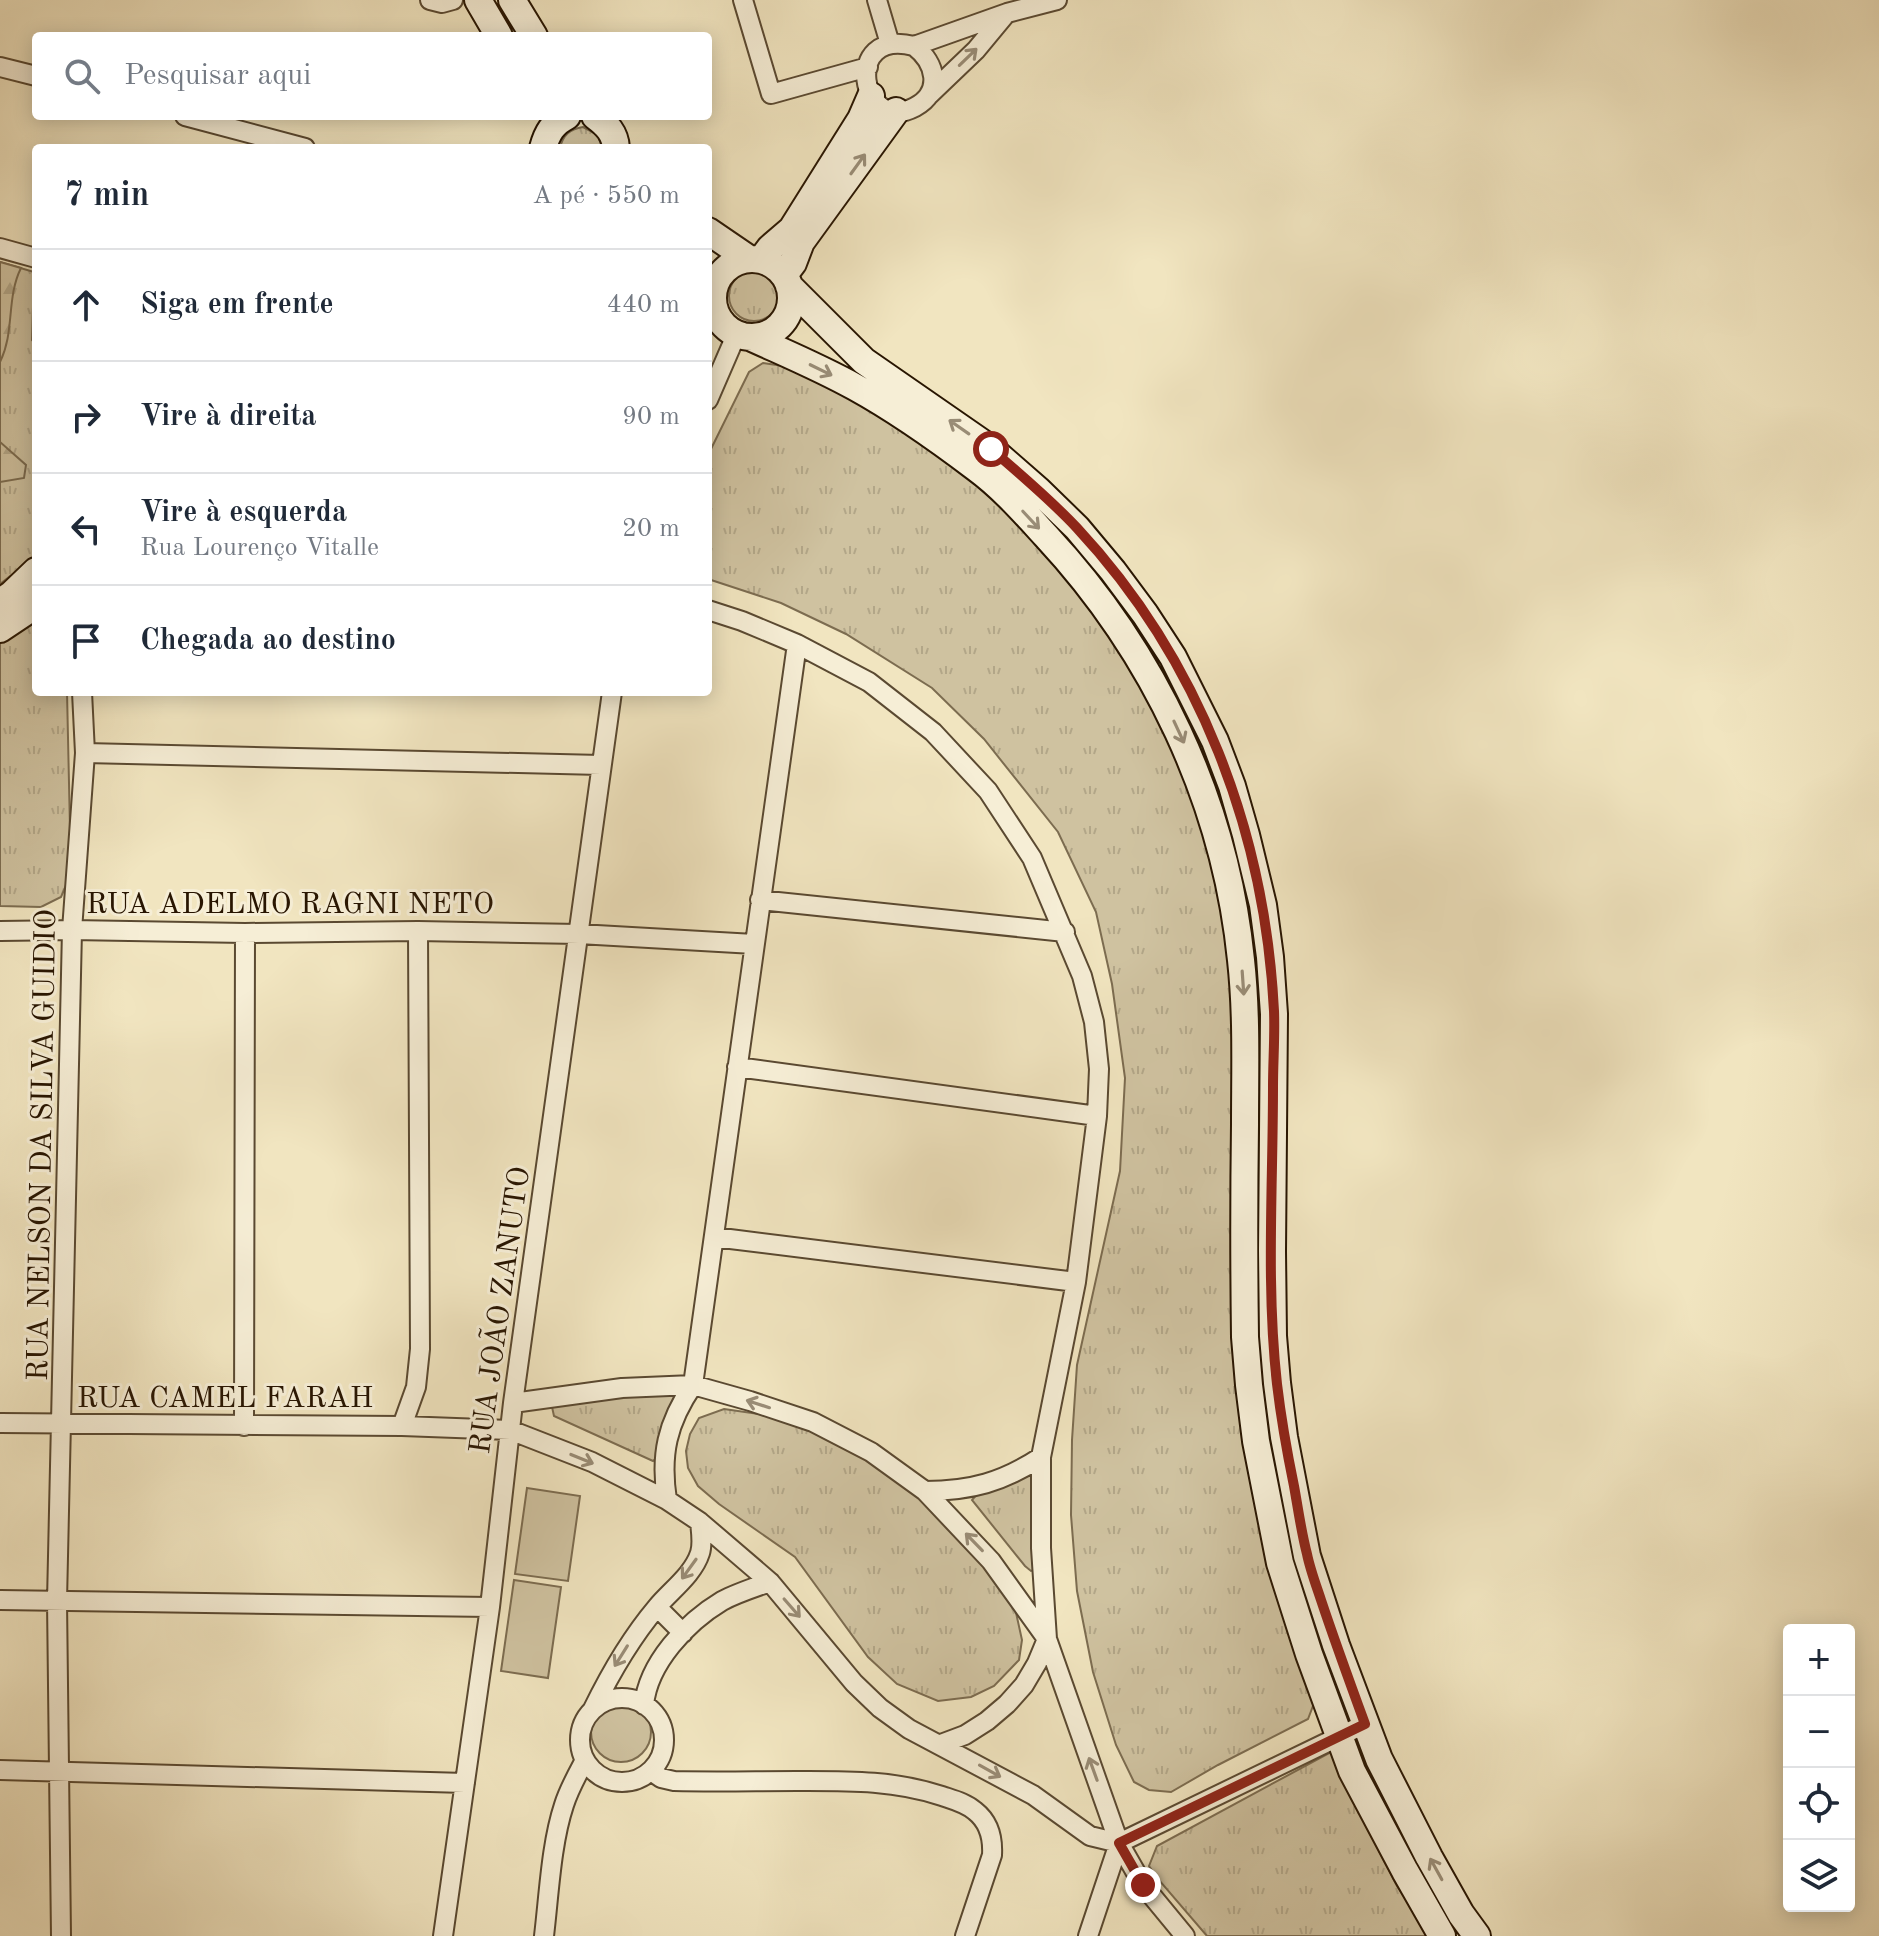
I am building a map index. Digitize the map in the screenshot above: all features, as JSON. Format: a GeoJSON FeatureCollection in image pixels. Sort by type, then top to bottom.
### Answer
{"type":"FeatureCollection","features":[{"type":"Feature","properties":{"kind":"main road"},"geometry":{"type":"LineString","coordinates":[[478,0],[497,32]]}},
{"type":"Feature","properties":{"kind":"main road"},"geometry":{"type":"LineString","coordinates":[[512,0],[532,32]]}},
{"type":"Feature","properties":{"kind":"main road"},"geometry":{"type":"LineString","coordinates":[[755,260],[792,229],[861,119],[871,96]]}},
{"type":"Feature","properties":{"kind":"main road"},"geometry":{"type":"LineString","coordinates":[[743,335],[763,335],[783,322],[791,298],[786,280],[801,242],[896,111]]}},
{"type":"Feature","properties":{"kind":"main road"},"geometry":{"type":"LineString","coordinates":[[712,233],[755,260]]}},
{"type":"Feature","properties":{"kind":"main road"},"geometry":{"type":"LineString","coordinates":[[1442,1936],[1352,1771],[1280,1563],[1256,1441],[1245,1337],[1245,1014],[1241,960],[1235,910],[1219,842],[1189,752],[1148,672],[1122,630],[1056,546],[979,469],[855,387],[743,335],[722,322],[712,307],[714,290],[719,278],[737,262],[755,260],[770,263],[864,361],[991,449],[1077,528],[1145,614],[1173,657],[1215,741],[1246,835],[1263,905],[1270,957],[1274,1014],[1273,1336],[1284,1437],[1307,1556],[1336,1645],[1379,1759],[1429,1857],[1477,1936]]}},
{"type":"Feature","properties":{"kind":"main road"},"geometry":{"type":"LineString","coordinates":[[0,602],[32,575]]}},
{"type":"Feature","properties":{"kind":"main road"},"geometry":{"type":"LineString","coordinates":[[0,629],[32,608]]}},
{"type":"Feature","properties":{"kind":"street"},"geometry":{"type":"LineString","coordinates":[[430,0],[442,3],[453,0]]}},
{"type":"Feature","properties":{"kind":"street"},"geometry":{"type":"LineString","coordinates":[[743,0],[771,94],[868,67]]}},
{"type":"Feature","properties":{"kind":"street"},"geometry":{"type":"LineString","coordinates":[[877,0],[890,44]]}},
{"type":"Feature","properties":{"kind":"street"},"geometry":{"type":"LineString","coordinates":[[914,46],[1017,7],[1057,0]]}},
{"type":"Feature","properties":{"kind":"street"},"geometry":{"type":"LineString","coordinates":[[926,98],[933,76],[931,64],[914,46],[890,44],[871,57],[865,74],[871,96],[885,108],[908,110],[926,98],[1017,7]]}},
{"type":"Feature","properties":{"kind":"street"},"geometry":{"type":"LineString","coordinates":[[0,67],[32,75]]}},
{"type":"Feature","properties":{"kind":"street"},"geometry":{"type":"LineString","coordinates":[[200,120],[290,144]]}},
{"type":"Feature","properties":{"kind":"street"},"geometry":{"type":"LineString","coordinates":[[0,248],[32,257]]}},
{"type":"Feature","properties":{"kind":"street"},"geometry":{"type":"LineString","coordinates":[[712,393],[743,335]]}},
{"type":"Feature","properties":{"kind":"street"},"geometry":{"type":"LineString","coordinates":[[712,611],[797,644],[869,682],[933,732],[988,791],[1032,858],[1082,976],[1094,1022],[1099,1069],[1097,1116],[1076,1282],[1041,1457],[1041,1548],[1047,1639],[1119,1843],[1143,1885],[1185,1936]]}},
{"type":"Feature","properties":{"kind":"street"},"geometry":{"type":"LineString","coordinates":[[667,1500],[664,1460],[667,1440],[677,1411],[693,1385],[797,644]]}},
{"type":"Feature","properties":{"kind":"street","name":"RUA NELSON DA SILVA GUIDIO"},"geometry":{"type":"LineString","coordinates":[[61,1936],[57,1601],[72,930],[85,753],[82,696]]}},
{"type":"Feature","properties":{"kind":"street","name":"RUA JOÃO ZANUTO"},"geometry":{"type":"LineString","coordinates":[[443,1936],[611,696]]}},
{"type":"Feature","properties":{"kind":"street"},"geometry":{"type":"LineString","coordinates":[[85,753],[601,765]]}},
{"type":"Feature","properties":{"kind":"street"},"geometry":{"type":"LineString","coordinates":[[760,900],[1065,932]]}},
{"type":"Feature","properties":{"kind":"street","name":"RUA ADELMO RAGNI NETO"},"geometry":{"type":"LineString","coordinates":[[0,931],[418,931],[579,934],[754,944]]}},
{"type":"Feature","properties":{"kind":"street"},"geometry":{"type":"LineString","coordinates":[[402,1426],[416,1387],[420,1349],[418,931]]}},
{"type":"Feature","properties":{"kind":"street"},"geometry":{"type":"LineString","coordinates":[[244,1426],[245,933]]}},
{"type":"Feature","properties":{"kind":"street"},"geometry":{"type":"LineString","coordinates":[[737,1067],[1097,1116]]}},
{"type":"Feature","properties":{"kind":"street"},"geometry":{"type":"LineString","coordinates":[[714,1237],[1076,1282]]}},
{"type":"Feature","properties":{"kind":"street"},"geometry":{"type":"LineString","coordinates":[[513,1403],[622,1388],[693,1385],[813,1422],[871,1452],[925,1491],[991,1561],[1047,1639]]}},
{"type":"Feature","properties":{"kind":"street","name":"RUA CAMEL FARAH"},"geometry":{"type":"LineString","coordinates":[[0,1423],[402,1426],[510,1430],[592,1462],[667,1500],[700,1522],[770,1582],[854,1683],[880,1708],[909,1729],[1033,1795],[1090,1836],[1119,1843]]}},
{"type":"Feature","properties":{"kind":"street"},"geometry":{"type":"LineString","coordinates":[[925,1491],[949,1491],[986,1484],[1021,1471],[1041,1457]]}},
{"type":"Feature","properties":{"kind":"street"},"geometry":{"type":"LineString","coordinates":[[593,1709],[612,1699],[634,1700],[653,1712],[659,1721],[664,1742],[663,1753],[651,1771],[632,1781],[610,1781],[600,1776],[585,1760],[581,1728],[621,1656],[657,1607],[693,1567],[700,1553],[700,1522]]}},
{"type":"Feature","properties":{"kind":"street"},"geometry":{"type":"LineString","coordinates":[[644,1705],[654,1669],[683,1633],[723,1601],[770,1582]]}},
{"type":"Feature","properties":{"kind":"street"},"geometry":{"type":"LineString","coordinates":[[0,1600],[490,1607]]}},
{"type":"Feature","properties":{"kind":"street"},"geometry":{"type":"LineString","coordinates":[[657,1607],[683,1633]]}},
{"type":"Feature","properties":{"kind":"street"},"geometry":{"type":"LineString","coordinates":[[941,1744],[965,1735],[1007,1704],[1031,1674],[1047,1639]]}},
{"type":"Feature","properties":{"kind":"street"},"geometry":{"type":"LineString","coordinates":[[1088,1936],[1119,1843],[1365,1724]]}},
{"type":"Feature","properties":{"kind":"street"},"geometry":{"type":"LineString","coordinates":[[544,1936],[557,1830],[563,1805],[585,1760]]}},
{"type":"Feature","properties":{"kind":"street"},"geometry":{"type":"LineString","coordinates":[[0,1770],[465,1783]]}},
{"type":"Feature","properties":{"kind":"street"},"geometry":{"type":"LineString","coordinates":[[651,1771],[661,1778],[674,1781],[892,1783],[927,1791],[968,1806],[986,1823],[993,1847],[965,1936]]}},
{"type":"Feature","properties":{"kind":"green space"},"geometry":{"type":"Polygon","coordinates":[[[583,127],[598,135],[601,144],[562,144],[574,129],[583,127]]]}},
{"type":"Feature","properties":{"kind":"green space"},"geometry":{"type":"Polygon","coordinates":[[[0,262],[32,271],[32,559],[0,584],[0,262]]]}},
{"type":"Feature","properties":{"kind":"green space"},"geometry":{"type":"Polygon","coordinates":[[[0,262],[21,268],[16,279],[8,339],[0,362],[0,262]]]}},
{"type":"Feature","properties":{"kind":"green space"},"geometry":{"type":"Polygon","coordinates":[[[754,271],[772,278],[779,296],[772,314],[754,321],[736,314],[729,296],[736,278],[754,271]]]}},
{"type":"Feature","properties":{"kind":"green space"},"geometry":{"type":"Polygon","coordinates":[[[763,363],[797,368],[884,416],[968,476],[1043,548],[1110,634],[1186,766],[1232,929],[1234,1264],[1316,1698],[1308,1719],[1171,1792],[1149,1790],[1134,1782],[1116,1745],[1093,1672],[1077,1591],[1071,1515],[1077,1365],[1120,1171],[1125,1078],[1112,984],[1096,912],[1058,832],[984,739],[932,688],[846,634],[781,603],[712,580],[712,447],[749,372],[763,363]]]}},
{"type":"Feature","properties":{"kind":"green space"},"geometry":{"type":"Polygon","coordinates":[[[0,442],[26,465],[24,478],[0,482],[0,442]]]}},
{"type":"Feature","properties":{"kind":"green space"},"geometry":{"type":"Polygon","coordinates":[[[32,623],[32,696],[67,696],[71,874],[61,897],[41,907],[0,906],[0,643],[32,623]]]}},
{"type":"Feature","properties":{"kind":"green space"},"geometry":{"type":"Polygon","coordinates":[[[679,1394],[663,1424],[659,1456],[653,1461],[554,1416],[552,1407],[577,1398],[679,1394]]]}},
{"type":"Feature","properties":{"kind":"green space"},"geometry":{"type":"Polygon","coordinates":[[[724,1409],[766,1415],[820,1432],[914,1488],[990,1569],[1015,1608],[1022,1640],[1019,1660],[994,1686],[971,1697],[938,1701],[897,1684],[868,1657],[795,1557],[698,1486],[688,1468],[686,1451],[690,1434],[699,1418],[724,1409]]]}},
{"type":"Feature","properties":{"kind":"green space"},"geometry":{"type":"Polygon","coordinates":[[[1030,1474],[1036,1475],[1038,1569],[1031,1571],[972,1500],[978,1493],[1030,1474]]]}},
{"type":"Feature","properties":{"kind":"green space"},"geometry":{"type":"Polygon","coordinates":[[[527,1488],[580,1496],[568,1581],[515,1574],[527,1488]]]}},
{"type":"Feature","properties":{"kind":"green space"},"geometry":{"type":"Polygon","coordinates":[[[514,1580],[561,1587],[548,1678],[501,1671],[514,1580]]]}},
{"type":"Feature","properties":{"kind":"green space"},"geometry":{"type":"Polygon","coordinates":[[[621,1702],[642,1711],[651,1732],[642,1753],[621,1762],[600,1753],[591,1732],[600,1711],[621,1702]]]}},
{"type":"Feature","properties":{"kind":"green space"},"geometry":{"type":"Polygon","coordinates":[[[1331,1752],[1338,1756],[1358,1810],[1397,1886],[1430,1936],[1207,1936],[1149,1866],[1157,1846],[1331,1752]]]}},
{"type":"Feature","properties":{"kind":"route"},"geometry":{"type":"LineString","coordinates":[[991,449],[1077,528],[1145,614],[1196,700],[1232,786],[1263,905],[1270,957],[1274,1014],[1273,1336],[1284,1437],[1307,1556],[1365,1724],[1119,1843],[1143,1885]]}}]}
